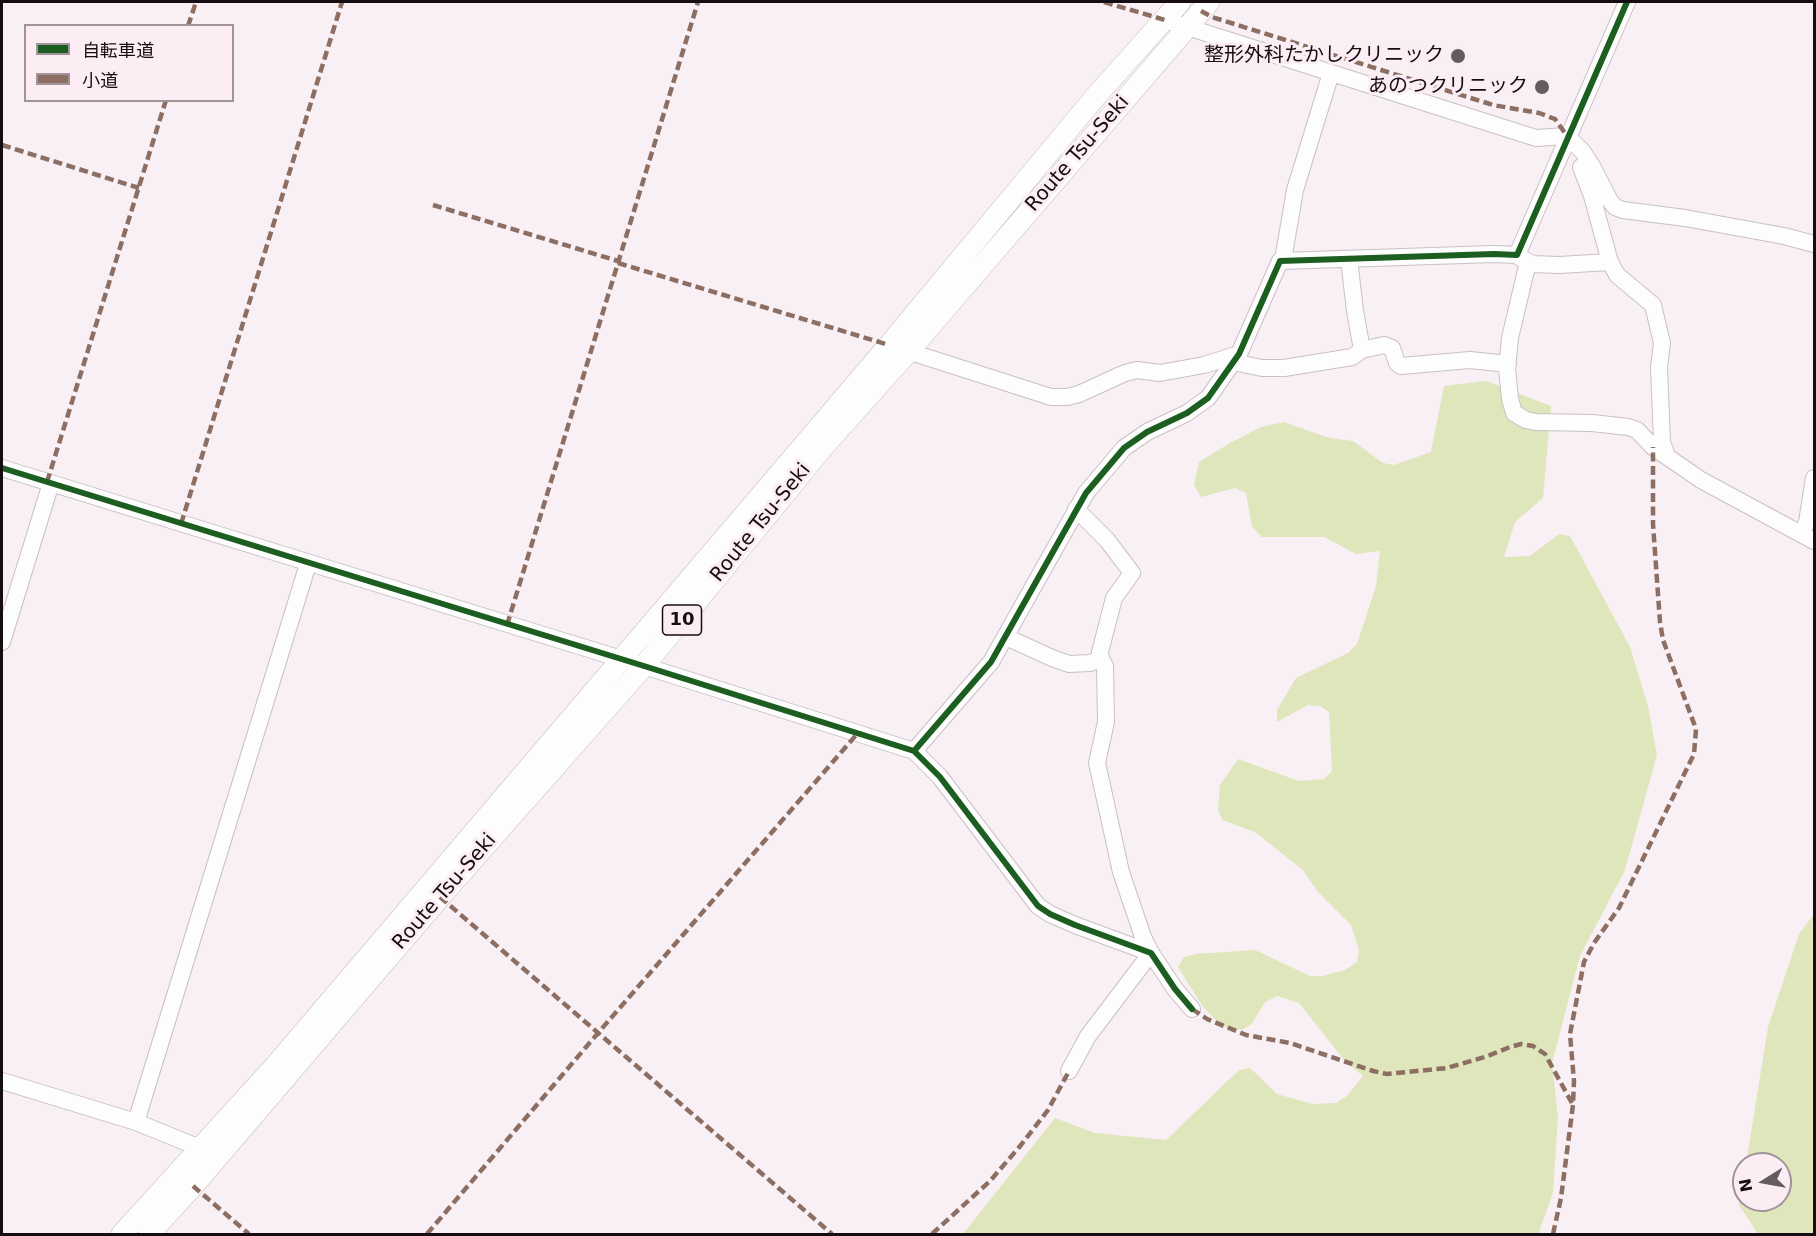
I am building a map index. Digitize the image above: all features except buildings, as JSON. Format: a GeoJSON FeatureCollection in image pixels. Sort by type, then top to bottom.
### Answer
{"type":"FeatureCollection","features":[{"type":"Feature","properties":{"kind":"main road","name":"Route Tsu-Seki"},"geometry":{"type":"LineString","coordinates":[[122,1234],[275,1066],[889,345],[1096,96],[1180,2]]}},
{"type":"Feature","properties":{"kind":"main road","name":"Route Tsu-Seki"},"geometry":{"type":"LineString","coordinates":[[149,1234],[193,1186],[440,897],[644,666],[823,447],[909,351],[1209,2]]}},
{"type":"Feature","properties":{"kind":"street"},"geometry":{"type":"LineString","coordinates":[[1627,2],[1567,136],[1522,259],[1508,364],[1510,399],[1514,413],[1536,422],[1592,423],[1637,430],[1653,447],[1701,480],[1808,537]]}},
{"type":"Feature","properties":{"kind":"street"},"geometry":{"type":"LineString","coordinates":[[1165,20],[1536,138],[1567,136]]}},
{"type":"Feature","properties":{"kind":"street"},"geometry":{"type":"LineString","coordinates":[[1283,260],[1294,190],[1331,73]]}},
{"type":"Feature","properties":{"kind":"street"},"geometry":{"type":"LineString","coordinates":[[1567,136],[1592,166],[1605,194],[1615,207],[1784,236],[1815,244]]}},
{"type":"Feature","properties":{"kind":"street"},"geometry":{"type":"LineString","coordinates":[[1567,136],[1592,196],[1610,262],[1617,275],[1653,305],[1662,343],[1659,367],[1662,442],[1667,456]]}},
{"type":"Feature","properties":{"kind":"street"},"geometry":{"type":"LineString","coordinates":[[914,752],[991,662],[1086,493],[1124,448],[1147,432],[1187,413],[1208,398],[1236,358],[1280,261],[1494,254],[1559,265],[1610,262]]}},
{"type":"Feature","properties":{"kind":"street"},"geometry":{"type":"LineString","coordinates":[[1349,259],[1362,350]]}},
{"type":"Feature","properties":{"kind":"street"},"geometry":{"type":"LineString","coordinates":[[889,345],[1051,396],[1067,397],[1137,370],[1160,373],[1236,358],[1262,368],[1284,368],[1352,357],[1362,350],[1384,345],[1394,350],[1397,363],[1401,366],[1470,360],[1508,364]]}},
{"type":"Feature","properties":{"kind":"street"},"geometry":{"type":"LineString","coordinates":[[2,468],[644,666],[914,752],[940,777],[1038,906],[1075,925],[1150,953]]}},
{"type":"Feature","properties":{"kind":"street"},"geometry":{"type":"LineString","coordinates":[[1808,537],[1807,522],[1815,478]]}},
{"type":"Feature","properties":{"kind":"street"},"geometry":{"type":"LineString","coordinates":[[2,642],[51,483]]}},
{"type":"Feature","properties":{"kind":"street"},"geometry":{"type":"LineString","coordinates":[[1076,508],[1107,540],[1132,573],[1114,598],[1101,652],[1101,659],[1105,666],[1106,722],[1097,763],[1121,872],[1143,938],[1150,953],[1192,1009]]}},
{"type":"Feature","properties":{"kind":"street"},"geometry":{"type":"LineString","coordinates":[[136,1122],[308,564]]}},
{"type":"Feature","properties":{"kind":"street"},"geometry":{"type":"LineString","coordinates":[[1006,637],[1069,664],[1090,663],[1101,659]]}},
{"type":"Feature","properties":{"kind":"street"},"geometry":{"type":"LineString","coordinates":[[1069,1071],[1088,1036],[1150,953]]}},
{"type":"Feature","properties":{"kind":"street"},"geometry":{"type":"LineString","coordinates":[[2,1081],[136,1122],[200,1148]]}},
{"type":"Feature","properties":{"kind":"green space"},"geometry":{"type":"Polygon","coordinates":[[[1486,381],[1551,406],[1543,498],[1515,522],[1504,557],[1530,556],[1559,534],[1570,536],[1630,647],[1648,706],[1657,755],[1625,870],[1580,956],[1552,1063],[1558,1117],[1553,1193],[1540,1234],[963,1234],[1055,1118],[1095,1133],[1166,1140],[1239,1070],[1250,1068],[1277,1094],[1312,1104],[1336,1103],[1347,1096],[1363,1076],[1344,1060],[1299,1003],[1277,996],[1265,1002],[1252,1024],[1242,1030],[1229,1029],[1219,1023],[1203,1007],[1178,967],[1184,957],[1196,954],[1255,950],[1310,976],[1322,976],[1345,970],[1357,962],[1359,950],[1351,925],[1317,891],[1303,870],[1255,832],[1222,820],[1218,809],[1220,785],[1238,759],[1299,781],[1324,779],[1332,771],[1329,712],[1320,706],[1308,705],[1277,722],[1277,710],[1296,678],[1348,653],[1357,644],[1376,586],[1380,551],[1356,554],[1324,537],[1262,537],[1252,527],[1246,493],[1235,488],[1201,497],[1194,485],[1199,462],[1261,427],[1284,422],[1329,438],[1353,441],[1383,463],[1394,465],[1431,452],[1444,386],[1486,381]]]}},
{"type":"Feature","properties":{"kind":"green space"},"geometry":{"type":"Polygon","coordinates":[[[1814,914],[1814,1234],[1758,1234],[1744,1212],[1792,1212],[1792,1152],[1748,1152],[1768,1027],[1799,934],[1814,914]]]}},
{"type":"Feature","properties":{"kind":"marked path"},"geometry":{"type":"LineString","coordinates":[[189,24],[196,2]]}},
{"type":"Feature","properties":{"kind":"marked path"},"geometry":{"type":"LineString","coordinates":[[181,524],[342,2]]}},
{"type":"Feature","properties":{"kind":"marked path"},"geometry":{"type":"LineString","coordinates":[[507,625],[698,2]]}},
{"type":"Feature","properties":{"kind":"marked path"},"geometry":{"type":"LineString","coordinates":[[1104,2],[1165,20]]}},
{"type":"Feature","properties":{"kind":"marked path"},"geometry":{"type":"LineString","coordinates":[[1201,11],[1212,17],[1493,105],[1539,113],[1555,119],[1567,136]]}},
{"type":"Feature","properties":{"kind":"marked path"},"geometry":{"type":"LineString","coordinates":[[47,482],[165,102]]}},
{"type":"Feature","properties":{"kind":"marked path"},"geometry":{"type":"LineString","coordinates":[[2,145],[139,188]]}},
{"type":"Feature","properties":{"kind":"marked path"},"geometry":{"type":"LineString","coordinates":[[433,205],[618,261]]}},
{"type":"Feature","properties":{"kind":"marked path"},"geometry":{"type":"LineString","coordinates":[[618,263],[889,345]]}},
{"type":"Feature","properties":{"kind":"marked path"},"geometry":{"type":"LineString","coordinates":[[1553,1234],[1561,1198],[1573,1105],[1574,1081],[1570,1034],[1584,962],[1594,943],[1619,908],[1694,754],[1696,729],[1663,640],[1660,622],[1653,524],[1653,447]]}},
{"type":"Feature","properties":{"kind":"marked path"},"geometry":{"type":"LineString","coordinates":[[427,1234],[857,734]]}},
{"type":"Feature","properties":{"kind":"marked path"},"geometry":{"type":"LineString","coordinates":[[440,897],[832,1234]]}},
{"type":"Feature","properties":{"kind":"marked path"},"geometry":{"type":"LineString","coordinates":[[1192,1009],[1207,1019],[1246,1035],[1290,1043],[1387,1074],[1447,1068],[1521,1044],[1533,1046],[1545,1054],[1573,1105]]}},
{"type":"Feature","properties":{"kind":"marked path"},"geometry":{"type":"LineString","coordinates":[[932,1234],[990,1181],[1021,1145],[1048,1110],[1069,1071]]}},
{"type":"Feature","properties":{"kind":"marked path"},"geometry":{"type":"LineString","coordinates":[[193,1186],[249,1234]]}},
{"type":"Feature","properties":{"kind":"cycle path"},"geometry":{"type":"LineString","coordinates":[[914,751],[991,662],[1086,493],[1124,448],[1147,432],[1187,413],[1208,398],[1239,354],[1280,261],[1517,255],[1627,2]]}},
{"type":"Feature","properties":{"kind":"cycle path"},"geometry":{"type":"LineString","coordinates":[[2,468],[914,751],[940,777],[1038,906],[1075,925],[1151,953],[1175,989],[1192,1009]]}},
{"type":"Feature","properties":{"kind":"place","name":"整形外科たかしクリニック"},"geometry":{"type":"Point","coordinates":[1458,56]}},
{"type":"Feature","properties":{"kind":"place","name":"あのつクリニック"},"geometry":{"type":"Point","coordinates":[1542,87]}}]}
